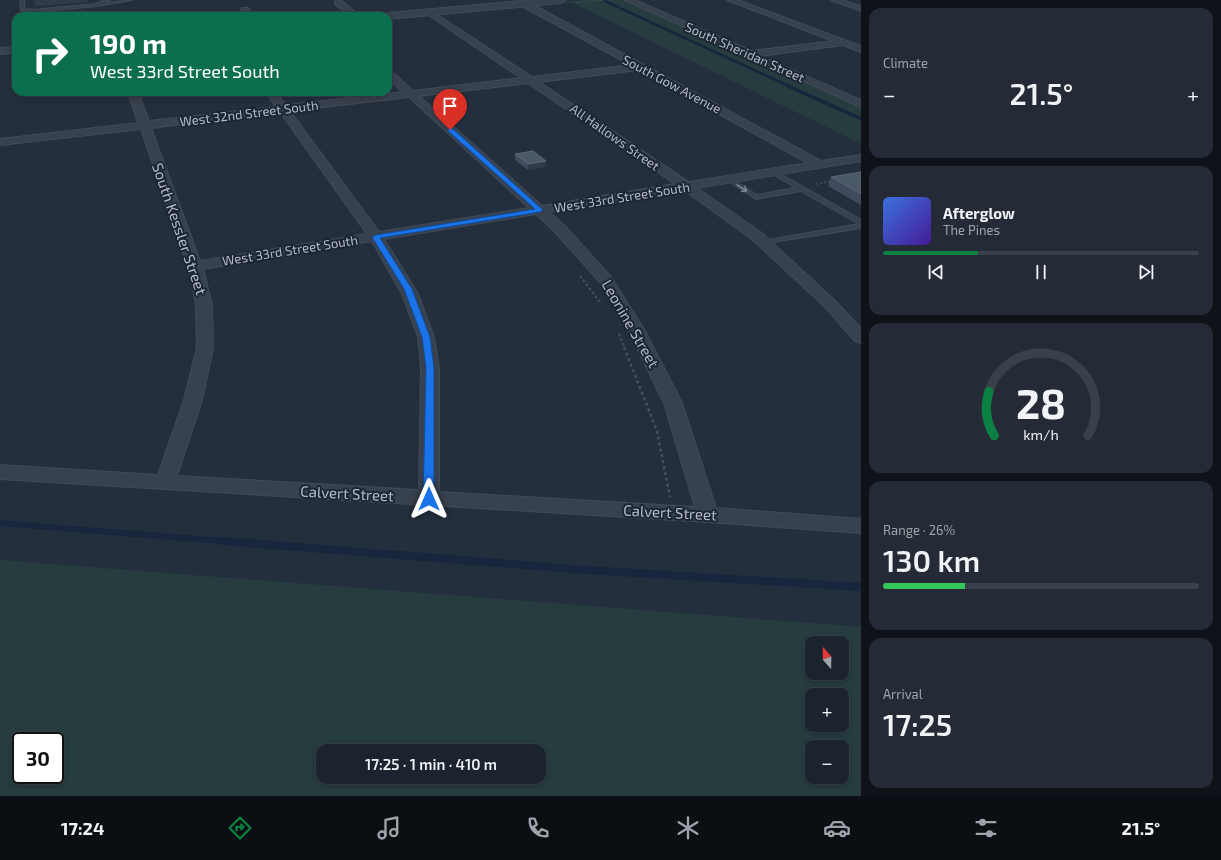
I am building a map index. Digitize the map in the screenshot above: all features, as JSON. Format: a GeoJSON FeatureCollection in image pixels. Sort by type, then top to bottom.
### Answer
{"type":"FeatureCollection","features":[{"type":"Feature","properties":{"kind":"street"},"geometry":{"type":"LineString","coordinates":[[392,16],[561,0]]}},
{"type":"Feature","properties":{"kind":"street","name":"South Sheridan Street"},"geometry":{"type":"LineString","coordinates":[[629,0],[861,104]]}},
{"type":"Feature","properties":{"kind":"street"},"geometry":{"type":"LineString","coordinates":[[731,0],[861,49]]}},
{"type":"Feature","properties":{"kind":"street"},"geometry":{"type":"LineString","coordinates":[[834,0],[861,9]]}},
{"type":"Feature","properties":{"kind":"street"},"geometry":{"type":"LineString","coordinates":[[338,2],[350,12]]}},
{"type":"Feature","properties":{"kind":"street","name":"South Gow Avenue"},"geometry":{"type":"LineString","coordinates":[[530,2],[640,67],[820,164]]}},
{"type":"Feature","properties":{"kind":"street"},"geometry":{"type":"LineString","coordinates":[[440,4],[450,10]]}},
{"type":"Feature","properties":{"kind":"street","name":"All Hallows Street"},"geometry":{"type":"LineString","coordinates":[[430,12],[686,186],[763,243],[830,304],[861,338]]}},
{"type":"Feature","properties":{"kind":"street"},"geometry":{"type":"LineString","coordinates":[[750,54],[861,41]]}},
{"type":"Feature","properties":{"kind":"street"},"geometry":{"type":"LineString","coordinates":[[0,52],[12,50]]}},
{"type":"Feature","properties":{"kind":"street","name":"West 32nd Street South"},"geometry":{"type":"LineString","coordinates":[[0,142],[640,67]]}},
{"type":"Feature","properties":{"kind":"street","name":"Leonine Street"},"geometry":{"type":"LineString","coordinates":[[392,77],[559,228],[606,280],[631,319],[673,403],[708,515]]}},
{"type":"Feature","properties":{"kind":"street","name":"South Kessler Street"},"geometry":{"type":"LineString","coordinates":[[134,96],[193,266],[198,276],[204,305],[205,348],[193,400],[165,483]]}},
{"type":"Feature","properties":{"kind":"street"},"geometry":{"type":"LineString","coordinates":[[274,96],[376,237],[408,289],[426,337],[430,368],[429,499]]}},
{"type":"Feature","properties":{"kind":"street","name":"West 33rd Street South"},"geometry":{"type":"LineString","coordinates":[[193,266],[861,158]]}},
{"type":"Feature","properties":{"kind":"street","name":"Calvert Street"},"geometry":{"type":"LineString","coordinates":[[0,472],[708,515],[861,526]]}},
{"type":"Feature","properties":{"kind":"lane"},"geometry":{"type":"LineString","coordinates":[[22,0],[22,9],[32,11],[79,8],[130,0]]}},
{"type":"Feature","properties":{"kind":"lane"},"geometry":{"type":"LineString","coordinates":[[103,4],[108,0]]}},
{"type":"Feature","properties":{"kind":"lane"},"geometry":{"type":"LineString","coordinates":[[773,172],[861,224]]}},
{"type":"Feature","properties":{"kind":"lane"},"geometry":{"type":"LineString","coordinates":[[728,179],[756,197],[800,188]]}},
{"type":"Feature","properties":{"kind":"lane"},"geometry":{"type":"LineString","coordinates":[[763,243],[861,224]]}},
{"type":"Feature","properties":{"kind":"path"},"geometry":{"type":"LineString","coordinates":[[579,2],[602,0]]}},
{"type":"Feature","properties":{"kind":"path"},"geometry":{"type":"LineString","coordinates":[[800,188],[838,180]]}},
{"type":"Feature","properties":{"kind":"path"},"geometry":{"type":"LineString","coordinates":[[579,274],[601,304]]}},
{"type":"Feature","properties":{"kind":"path"},"geometry":{"type":"LineString","coordinates":[[617,330],[632,364],[657,432],[670,498],[662,497]]}},
{"type":"Feature","properties":{"kind":"green space"},"geometry":{"type":"Polygon","coordinates":[[[580,0],[623,0],[861,107],[861,144],[573,3],[533,6],[580,0]]]}},
{"type":"Feature","properties":{"kind":"green space"},"geometry":{"type":"Polygon","coordinates":[[[0,560],[861,627],[861,796],[0,796],[0,560]]]}},
{"type":"Feature","properties":{"kind":"building"},"geometry":{"type":"Polygon","coordinates":[[[533,151],[546,161],[528,164],[515,154],[533,151]]]}},
{"type":"Feature","properties":{"kind":"building"},"geometry":{"type":"Polygon","coordinates":[[[861,172],[861,194],[831,177],[861,172]]]}},
{"type":"Feature","properties":{"kind":"waterway"},"geometry":{"type":"LineString","coordinates":[[605,1],[791,87]]}},
{"type":"Feature","properties":{"kind":"waterway"},"geometry":{"type":"LineString","coordinates":[[788,86],[861,119]]}},
{"type":"Feature","properties":{"kind":"waterway"},"geometry":{"type":"LineString","coordinates":[[0,523],[234,542]]}},
{"type":"Feature","properties":{"kind":"waterway"},"geometry":{"type":"LineString","coordinates":[[222,541],[587,570],[861,587]]}},
{"type":"Feature","properties":{"kind":"route"},"geometry":{"type":"LineString","coordinates":[[429,499],[430,368],[426,337],[408,289],[376,237],[540,210],[450,130]]}}]}
